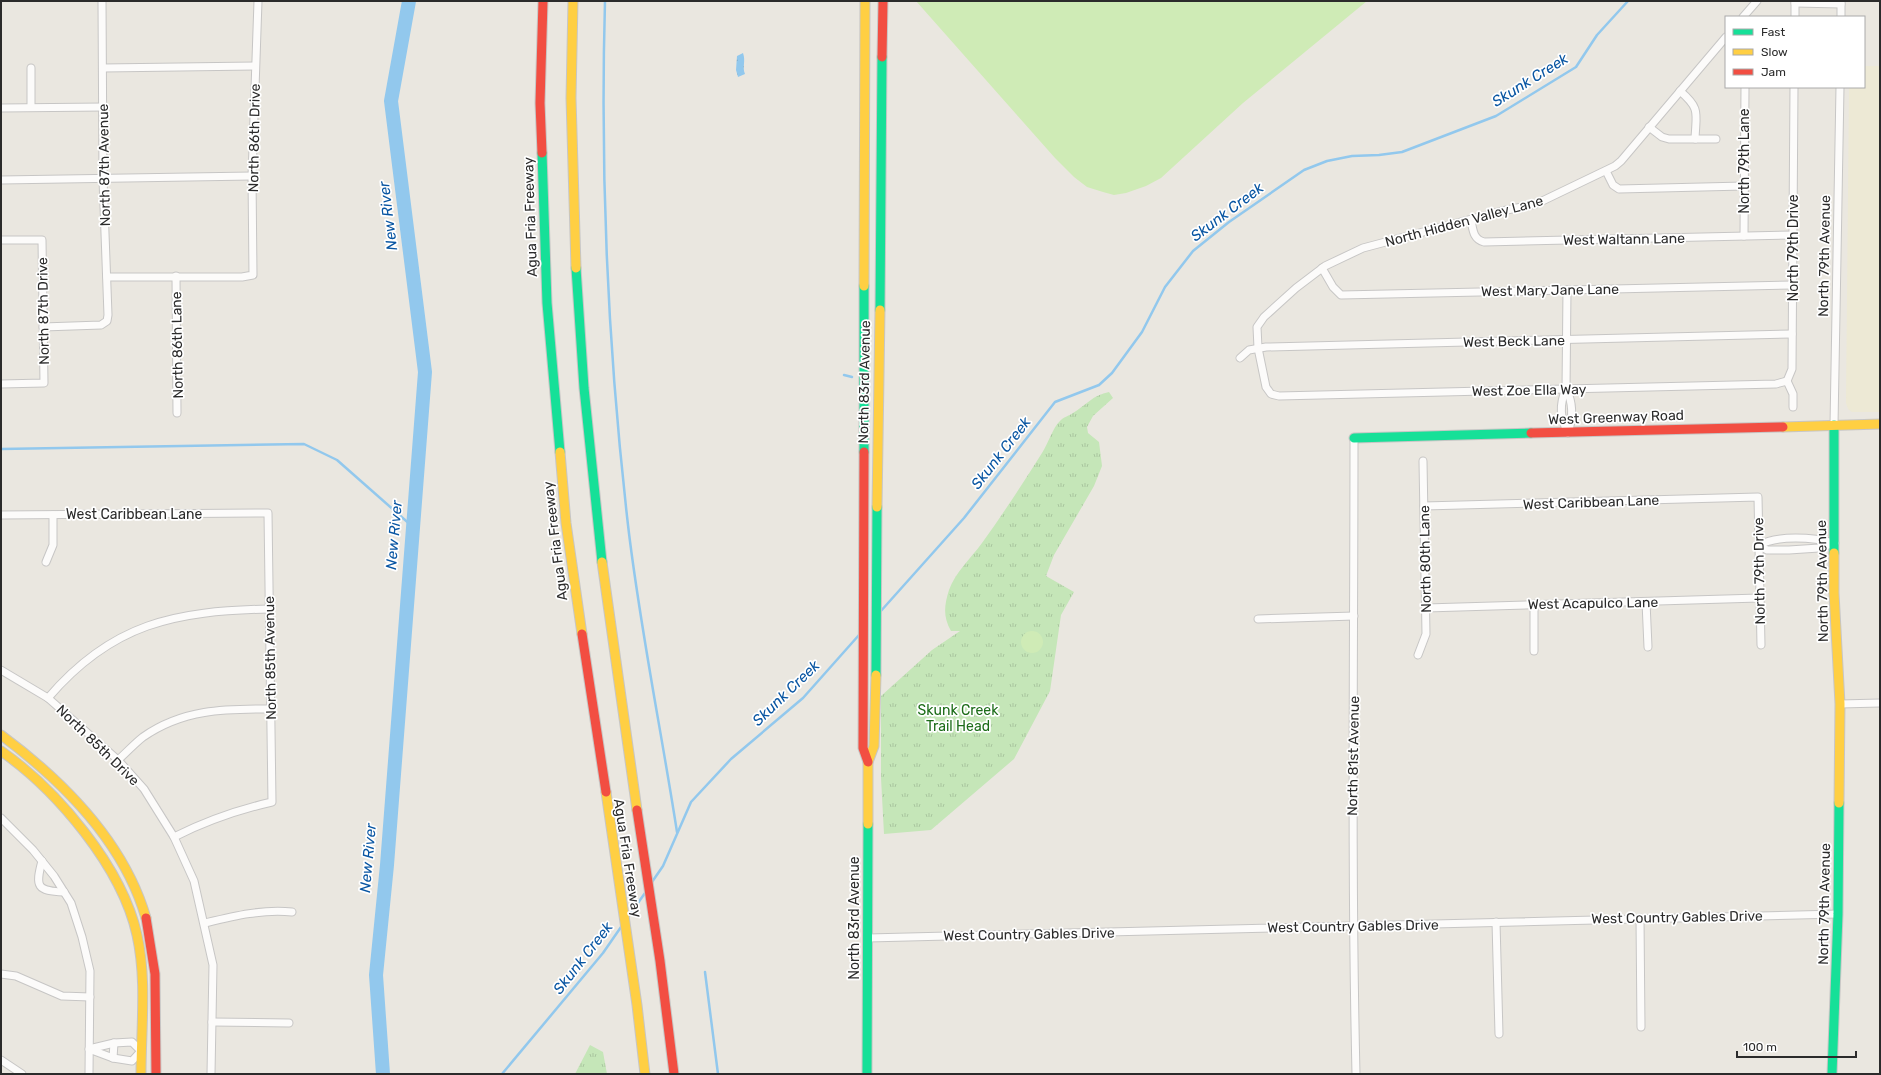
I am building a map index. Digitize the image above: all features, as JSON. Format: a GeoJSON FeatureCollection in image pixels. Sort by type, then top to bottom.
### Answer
{"type":"FeatureCollection","features":[{"type":"Feature","properties":{"kind":"main road","name":"Agua Fria Freeway"},"geometry":{"type":"LineString","coordinates":[[543,1],[540,103],[547,303],[566,523],[645,1074]]}},
{"type":"Feature","properties":{"kind":"main road","name":"Agua Fria Freeway"},"geometry":{"type":"LineString","coordinates":[[573,1],[572,148],[576,283],[591,467],[631,772],[661,966],[674,1074]]}},
{"type":"Feature","properties":{"kind":"main road","name":"North 83rd Avenue"},"geometry":{"type":"LineString","coordinates":[[865,1],[863,748],[868,762],[867,1074]]}},
{"type":"Feature","properties":{"kind":"main road","name":"North 83rd Avenue"},"geometry":{"type":"LineString","coordinates":[[868,762],[874,746],[875,727],[883,1]]}},
{"type":"Feature","properties":{"kind":"main road","name":"West Greenway Road"},"geometry":{"type":"LineString","coordinates":[[1354,438],[1880,424]]}},
{"type":"Feature","properties":{"kind":"main road","name":"North 79th Avenue"},"geometry":{"type":"LineString","coordinates":[[1832,1074],[1838,914],[1840,704],[1834,593],[1834,425]]}},
{"type":"Feature","properties":{"kind":"main road"},"geometry":{"type":"LineString","coordinates":[[1,735],[32,760],[66,792],[101,829],[120,857],[142,908],[151,940],[156,980],[156,1074]]}},
{"type":"Feature","properties":{"kind":"main road"},"geometry":{"type":"LineString","coordinates":[[1,751],[20,766],[58,802],[89,836],[106,860],[115,877],[131,918],[138,943],[142,981],[141,1074]]}},
{"type":"Feature","properties":{"kind":"main road"},"geometry":{"type":"LineString","coordinates":[[141,1051],[156,1051]]}},
{"type":"Feature","properties":{"kind":"street","name":"North 87th Avenue"},"geometry":{"type":"LineString","coordinates":[[43,326],[101,325],[107,321],[107,277],[103,179],[104,107],[102,1]]}},
{"type":"Feature","properties":{"kind":"street","name":"North 86th Drive"},"geometry":{"type":"LineString","coordinates":[[176,276],[242,277],[253,275],[252,176],[258,1]]}},
{"type":"Feature","properties":{"kind":"street"},"geometry":{"type":"LineString","coordinates":[[1744,16],[1757,1]]}},
{"type":"Feature","properties":{"kind":"street"},"geometry":{"type":"LineString","coordinates":[[1795,16],[1795,2],[1811,4],[1841,2],[1841,16]]}},
{"type":"Feature","properties":{"kind":"street","name":"North Hidden Valley Lane"},"geometry":{"type":"LineString","coordinates":[[1271,394],[1266,387],[1256,333],[1259,322],[1296,288],[1322,268],[1364,248],[1536,204],[1606,171],[1621,161],[1725,38]]}},
{"type":"Feature","properties":{"kind":"street"},"geometry":{"type":"LineString","coordinates":[[103,68],[255,66]]}},
{"type":"Feature","properties":{"kind":"street"},"geometry":{"type":"LineString","coordinates":[[31,68],[31,107]]}},
{"type":"Feature","properties":{"kind":"street","name":"North 79th Lane"},"geometry":{"type":"LineString","coordinates":[[1744,236],[1745,88]]}},
{"type":"Feature","properties":{"kind":"street","name":"North 79th Drive"},"geometry":{"type":"LineString","coordinates":[[1787,381],[1792,369],[1794,88]]}},
{"type":"Feature","properties":{"kind":"street","name":"North 79th Avenue"},"geometry":{"type":"LineString","coordinates":[[1834,425],[1840,88]]}},
{"type":"Feature","properties":{"kind":"street"},"geometry":{"type":"LineString","coordinates":[[1680,91],[1693,102],[1696,109],[1694,139]]}},
{"type":"Feature","properties":{"kind":"street"},"geometry":{"type":"LineString","coordinates":[[1,108],[104,107]]}},
{"type":"Feature","properties":{"kind":"street"},"geometry":{"type":"LineString","coordinates":[[1649,127],[1662,137],[1716,139]]}},
{"type":"Feature","properties":{"kind":"street"},"geometry":{"type":"LineString","coordinates":[[1606,171],[1613,185],[1619,189],[1744,186]]}},
{"type":"Feature","properties":{"kind":"street"},"geometry":{"type":"LineString","coordinates":[[1,180],[252,176]]}},
{"type":"Feature","properties":{"kind":"street","name":"West Waltann Lane"},"geometry":{"type":"LineString","coordinates":[[1471,220],[1475,236],[1479,241],[1484,242],[1793,235]]}},
{"type":"Feature","properties":{"kind":"street","name":"North 87th Drive"},"geometry":{"type":"LineString","coordinates":[[1,240],[42,240],[44,383],[1,384]]}},
{"type":"Feature","properties":{"kind":"street","name":"West Mary Jane Lane"},"geometry":{"type":"LineString","coordinates":[[1322,268],[1337,292],[1341,295],[1792,284]]}},
{"type":"Feature","properties":{"kind":"street"},"geometry":{"type":"LineString","coordinates":[[107,277],[176,276]]}},
{"type":"Feature","properties":{"kind":"street","name":"North 86th Lane"},"geometry":{"type":"LineString","coordinates":[[176,276],[177,413]]}},
{"type":"Feature","properties":{"kind":"street"},"geometry":{"type":"LineString","coordinates":[[1567,290],[1566,389],[1571,399],[1572,408],[1572,421],[1568,433]]}},
{"type":"Feature","properties":{"kind":"street","name":"West Beck Lane"},"geometry":{"type":"LineString","coordinates":[[1240,358],[1243,353],[1258,348],[1792,334]]}},
{"type":"Feature","properties":{"kind":"street"},"geometry":{"type":"LineString","coordinates":[[1787,381],[1793,394],[1793,407]]}},
{"type":"Feature","properties":{"kind":"street","name":"West Zoe Ella Way"},"geometry":{"type":"LineString","coordinates":[[1271,394],[1293,396],[1776,384],[1787,381]]}},
{"type":"Feature","properties":{"kind":"street","name":"North 81st Avenue"},"geometry":{"type":"LineString","coordinates":[[1354,438],[1352,926],[1356,1074]]}},
{"type":"Feature","properties":{"kind":"street","name":"North 80th Lane"},"geometry":{"type":"LineString","coordinates":[[1418,655],[1426,634],[1423,461]]}},
{"type":"Feature","properties":{"kind":"street","name":"North 79th Drive"},"geometry":{"type":"LineString","coordinates":[[1758,497],[1761,645]]}},
{"type":"Feature","properties":{"kind":"street","name":"West Caribbean Lane"},"geometry":{"type":"LineString","coordinates":[[1424,506],[1758,497]]}},
{"type":"Feature","properties":{"kind":"street","name":"West Caribbean Lane"},"geometry":{"type":"LineString","coordinates":[[1,516],[268,513]]}},
{"type":"Feature","properties":{"kind":"street","name":"North 85th Avenue"},"geometry":{"type":"LineString","coordinates":[[174,837],[204,822],[243,809],[272,802],[268,513]]}},
{"type":"Feature","properties":{"kind":"street"},"geometry":{"type":"LineString","coordinates":[[46,562],[53,545],[53,515]]}},
{"type":"Feature","properties":{"kind":"street"},"geometry":{"type":"LineString","coordinates":[[1758,545],[1768,540],[1817,538],[1835,543]]}},
{"type":"Feature","properties":{"kind":"street"},"geometry":{"type":"LineString","coordinates":[[1758,545],[1767,550],[1789,550],[1819,548],[1835,543]]}},
{"type":"Feature","properties":{"kind":"street","name":"West Acapulco Lane"},"geometry":{"type":"LineString","coordinates":[[1426,608],[1759,598]]}},
{"type":"Feature","properties":{"kind":"street"},"geometry":{"type":"LineString","coordinates":[[1646,602],[1648,647]]}},
{"type":"Feature","properties":{"kind":"street"},"geometry":{"type":"LineString","coordinates":[[1534,604],[1534,651]]}},
{"type":"Feature","properties":{"kind":"street"},"geometry":{"type":"LineString","coordinates":[[48,698],[66,676],[90,656],[116,639],[143,627],[166,620],[222,610],[269,609]]}},
{"type":"Feature","properties":{"kind":"street"},"geometry":{"type":"LineString","coordinates":[[1258,619],[1354,616]]}},
{"type":"Feature","properties":{"kind":"street","name":"North 85th Drive"},"geometry":{"type":"LineString","coordinates":[[1,670],[48,698],[118,760],[144,789],[174,837],[194,882],[205,923],[213,965],[211,1074]]}},
{"type":"Feature","properties":{"kind":"street"},"geometry":{"type":"LineString","coordinates":[[1840,704],[1880,703]]}},
{"type":"Feature","properties":{"kind":"street"},"geometry":{"type":"LineString","coordinates":[[118,760],[143,738],[183,716],[222,709],[270,709]]}},
{"type":"Feature","properties":{"kind":"street"},"geometry":{"type":"LineString","coordinates":[[1,818],[42,861],[71,903],[82,937],[90,971],[89,1074]]}},
{"type":"Feature","properties":{"kind":"street"},"geometry":{"type":"LineString","coordinates":[[42,861],[38,874],[38,882],[40,886],[50,892],[64,892]]}},
{"type":"Feature","properties":{"kind":"street"},"geometry":{"type":"LineString","coordinates":[[205,923],[254,912],[275,910],[292,912]]}},
{"type":"Feature","properties":{"kind":"street","name":"West Country Gables Drive"},"geometry":{"type":"LineString","coordinates":[[868,938],[1838,914]]}},
{"type":"Feature","properties":{"kind":"street"},"geometry":{"type":"LineString","coordinates":[[1640,918],[1641,1027]]}},
{"type":"Feature","properties":{"kind":"street"},"geometry":{"type":"LineString","coordinates":[[1496,922],[1499,1034]]}},
{"type":"Feature","properties":{"kind":"street"},"geometry":{"type":"LineString","coordinates":[[1,974],[16,976],[62,996],[90,997]]}},
{"type":"Feature","properties":{"kind":"street"},"geometry":{"type":"LineString","coordinates":[[212,1022],[289,1023]]}},
{"type":"Feature","properties":{"kind":"street"},"geometry":{"type":"LineString","coordinates":[[132,1042],[141,1051],[132,1061],[113,1058],[89,1050],[114,1043],[132,1042]]}},
{"type":"Feature","properties":{"kind":"street"},"geometry":{"type":"LineString","coordinates":[[113,1058],[114,1043]]}},
{"type":"Feature","properties":{"kind":"street"},"geometry":{"type":"LineString","coordinates":[[1,1060],[22,1074]]}},
{"type":"Feature","properties":{"kind":"shaded area"},"geometry":{"type":"Polygon","coordinates":[[[1865,66],[1880,66],[1880,412],[1852,412],[1848,409],[1846,403],[1849,88],[1865,88],[1865,66]]]}},
{"type":"Feature","properties":{"kind":"green space"},"geometry":{"type":"Polygon","coordinates":[[[916,1],[1367,1],[1243,103],[1161,178],[1146,186],[1126,193],[1114,195],[1087,187],[1074,177],[1055,158],[916,1]]]}},
{"type":"Feature","properties":{"kind":"green space","name":"Skunk Creek Trail Head"},"geometry":{"type":"Polygon","coordinates":[[[1109,392],[1113,398],[1093,416],[1087,427],[1088,433],[1099,442],[1102,466],[1094,486],[1054,555],[1046,576],[1074,592],[1061,615],[1050,691],[1014,759],[931,830],[884,834],[881,778],[881,696],[932,650],[960,631],[951,631],[948,626],[945,611],[947,596],[955,578],[982,543],[1013,498],[1042,453],[1057,424],[1063,418],[1073,413],[1098,395],[1109,392]]]}},
{"type":"Feature","properties":{"kind":"green space"},"geometry":{"type":"Polygon","coordinates":[[[1032,631],[1040,634],[1043,642],[1040,650],[1032,653],[1024,650],[1021,642],[1024,634],[1032,631]]]}},
{"type":"Feature","properties":{"kind":"green space"},"geometry":{"type":"Polygon","coordinates":[[[590,1045],[603,1052],[607,1074],[575,1074],[590,1045]]]}},
{"type":"Feature","properties":{"kind":"water"},"geometry":{"type":"Polygon","coordinates":[[[743,53],[745,74],[738,77],[736,70],[737,56],[743,53]]]}},
{"type":"Feature","properties":{"kind":"waterway","name":"New River"},"geometry":{"type":"LineString","coordinates":[[383,1074],[376,975],[387,865],[425,372],[391,101],[409,1]]}},
{"type":"Feature","properties":{"kind":"waterway"},"geometry":{"type":"LineString","coordinates":[[605,1],[605,198],[607,263],[615,394],[633,564],[677,832]]}},
{"type":"Feature","properties":{"kind":"waterway","name":"Skunk Creek"},"geometry":{"type":"LineString","coordinates":[[880,612],[964,518],[1055,402],[1099,385],[1112,373],[1142,332],[1165,287],[1193,251],[1229,222],[1304,170],[1327,161],[1352,156],[1402,152],[1496,116],[1576,67],[1597,35],[1628,1]]}},
{"type":"Feature","properties":{"kind":"waterway"},"geometry":{"type":"LineString","coordinates":[[844,375],[852,377]]}},
{"type":"Feature","properties":{"kind":"waterway"},"geometry":{"type":"LineString","coordinates":[[1,449],[304,444],[337,460],[413,527]]}},
{"type":"Feature","properties":{"kind":"waterway","name":"Skunk Creek"},"geometry":{"type":"LineString","coordinates":[[652,882],[663,866],[691,802],[731,759],[803,698],[859,635]]}},
{"type":"Feature","properties":{"kind":"waterway","name":"Skunk Creek"},"geometry":{"type":"LineString","coordinates":[[628,917],[645,893]]}},
{"type":"Feature","properties":{"kind":"waterway","name":"Skunk Creek"},"geometry":{"type":"LineString","coordinates":[[502,1074],[603,953],[621,927]]}},
{"type":"Feature","properties":{"kind":"waterway"},"geometry":{"type":"LineString","coordinates":[[705,972],[718,1074]]}},
{"type":"Feature","properties":{"kind":"traffic: fast"},"geometry":{"type":"LineString","coordinates":[[880,310],[882,57]]}},
{"type":"Feature","properties":{"kind":"traffic: fast"},"geometry":{"type":"LineString","coordinates":[[542,153],[547,303],[560,452]]}},
{"type":"Feature","properties":{"kind":"traffic: fast"},"geometry":{"type":"LineString","coordinates":[[576,268],[584,388],[602,562]]}},
{"type":"Feature","properties":{"kind":"traffic: fast"},"geometry":{"type":"LineString","coordinates":[[864,286],[864,452]]}},
{"type":"Feature","properties":{"kind":"traffic: fast"},"geometry":{"type":"LineString","coordinates":[[1834,425],[1834,553]]}},
{"type":"Feature","properties":{"kind":"traffic: fast"},"geometry":{"type":"LineString","coordinates":[[1354,438],[1531,433]]}},
{"type":"Feature","properties":{"kind":"traffic: fast"},"geometry":{"type":"LineString","coordinates":[[876,675],[877,507]]}},
{"type":"Feature","properties":{"kind":"traffic: fast"},"geometry":{"type":"LineString","coordinates":[[1832,1074],[1838,914],[1839,803]]}},
{"type":"Feature","properties":{"kind":"traffic: fast"},"geometry":{"type":"LineString","coordinates":[[867,1074],[868,824]]}},
{"type":"Feature","properties":{"kind":"traffic: slow"},"geometry":{"type":"LineString","coordinates":[[573,1],[571,98],[576,268]]}},
{"type":"Feature","properties":{"kind":"traffic: slow"},"geometry":{"type":"LineString","coordinates":[[864,286],[865,1]]}},
{"type":"Feature","properties":{"kind":"traffic: slow"},"geometry":{"type":"LineString","coordinates":[[877,507],[880,310]]}},
{"type":"Feature","properties":{"kind":"traffic: slow"},"geometry":{"type":"LineString","coordinates":[[1783,427],[1880,424]]}},
{"type":"Feature","properties":{"kind":"traffic: slow"},"geometry":{"type":"LineString","coordinates":[[560,452],[566,523],[582,634]]}},
{"type":"Feature","properties":{"kind":"traffic: slow"},"geometry":{"type":"LineString","coordinates":[[1834,553],[1834,593],[1840,704],[1839,803]]}},
{"type":"Feature","properties":{"kind":"traffic: slow"},"geometry":{"type":"LineString","coordinates":[[602,562],[637,810]]}},
{"type":"Feature","properties":{"kind":"traffic: slow"},"geometry":{"type":"LineString","coordinates":[[868,824],[868,762],[874,746],[876,675]]}},
{"type":"Feature","properties":{"kind":"traffic: slow"},"geometry":{"type":"LineString","coordinates":[[1,735],[47,772],[88,815],[107,839],[123,864],[136,890],[146,918]]}},
{"type":"Feature","properties":{"kind":"traffic: slow"},"geometry":{"type":"LineString","coordinates":[[1,751],[22,767],[65,808],[102,857],[117,883],[129,909],[137,935],[142,969],[143,1004],[141,1074]]}},
{"type":"Feature","properties":{"kind":"traffic: slow"},"geometry":{"type":"LineString","coordinates":[[606,792],[637,1005],[645,1074]]}},
{"type":"Feature","properties":{"kind":"traffic: jam"},"geometry":{"type":"LineString","coordinates":[[542,153],[540,103],[543,1]]}},
{"type":"Feature","properties":{"kind":"traffic: jam"},"geometry":{"type":"LineString","coordinates":[[882,57],[883,1]]}},
{"type":"Feature","properties":{"kind":"traffic: jam"},"geometry":{"type":"LineString","coordinates":[[1531,433],[1783,427]]}},
{"type":"Feature","properties":{"kind":"traffic: jam"},"geometry":{"type":"LineString","coordinates":[[864,452],[863,748],[868,762]]}},
{"type":"Feature","properties":{"kind":"traffic: jam"},"geometry":{"type":"LineString","coordinates":[[582,634],[606,792]]}},
{"type":"Feature","properties":{"kind":"traffic: jam"},"geometry":{"type":"LineString","coordinates":[[637,810],[660,961],[674,1074]]}},
{"type":"Feature","properties":{"kind":"traffic: jam"},"geometry":{"type":"LineString","coordinates":[[146,918],[155,974],[156,1074]]}}]}
